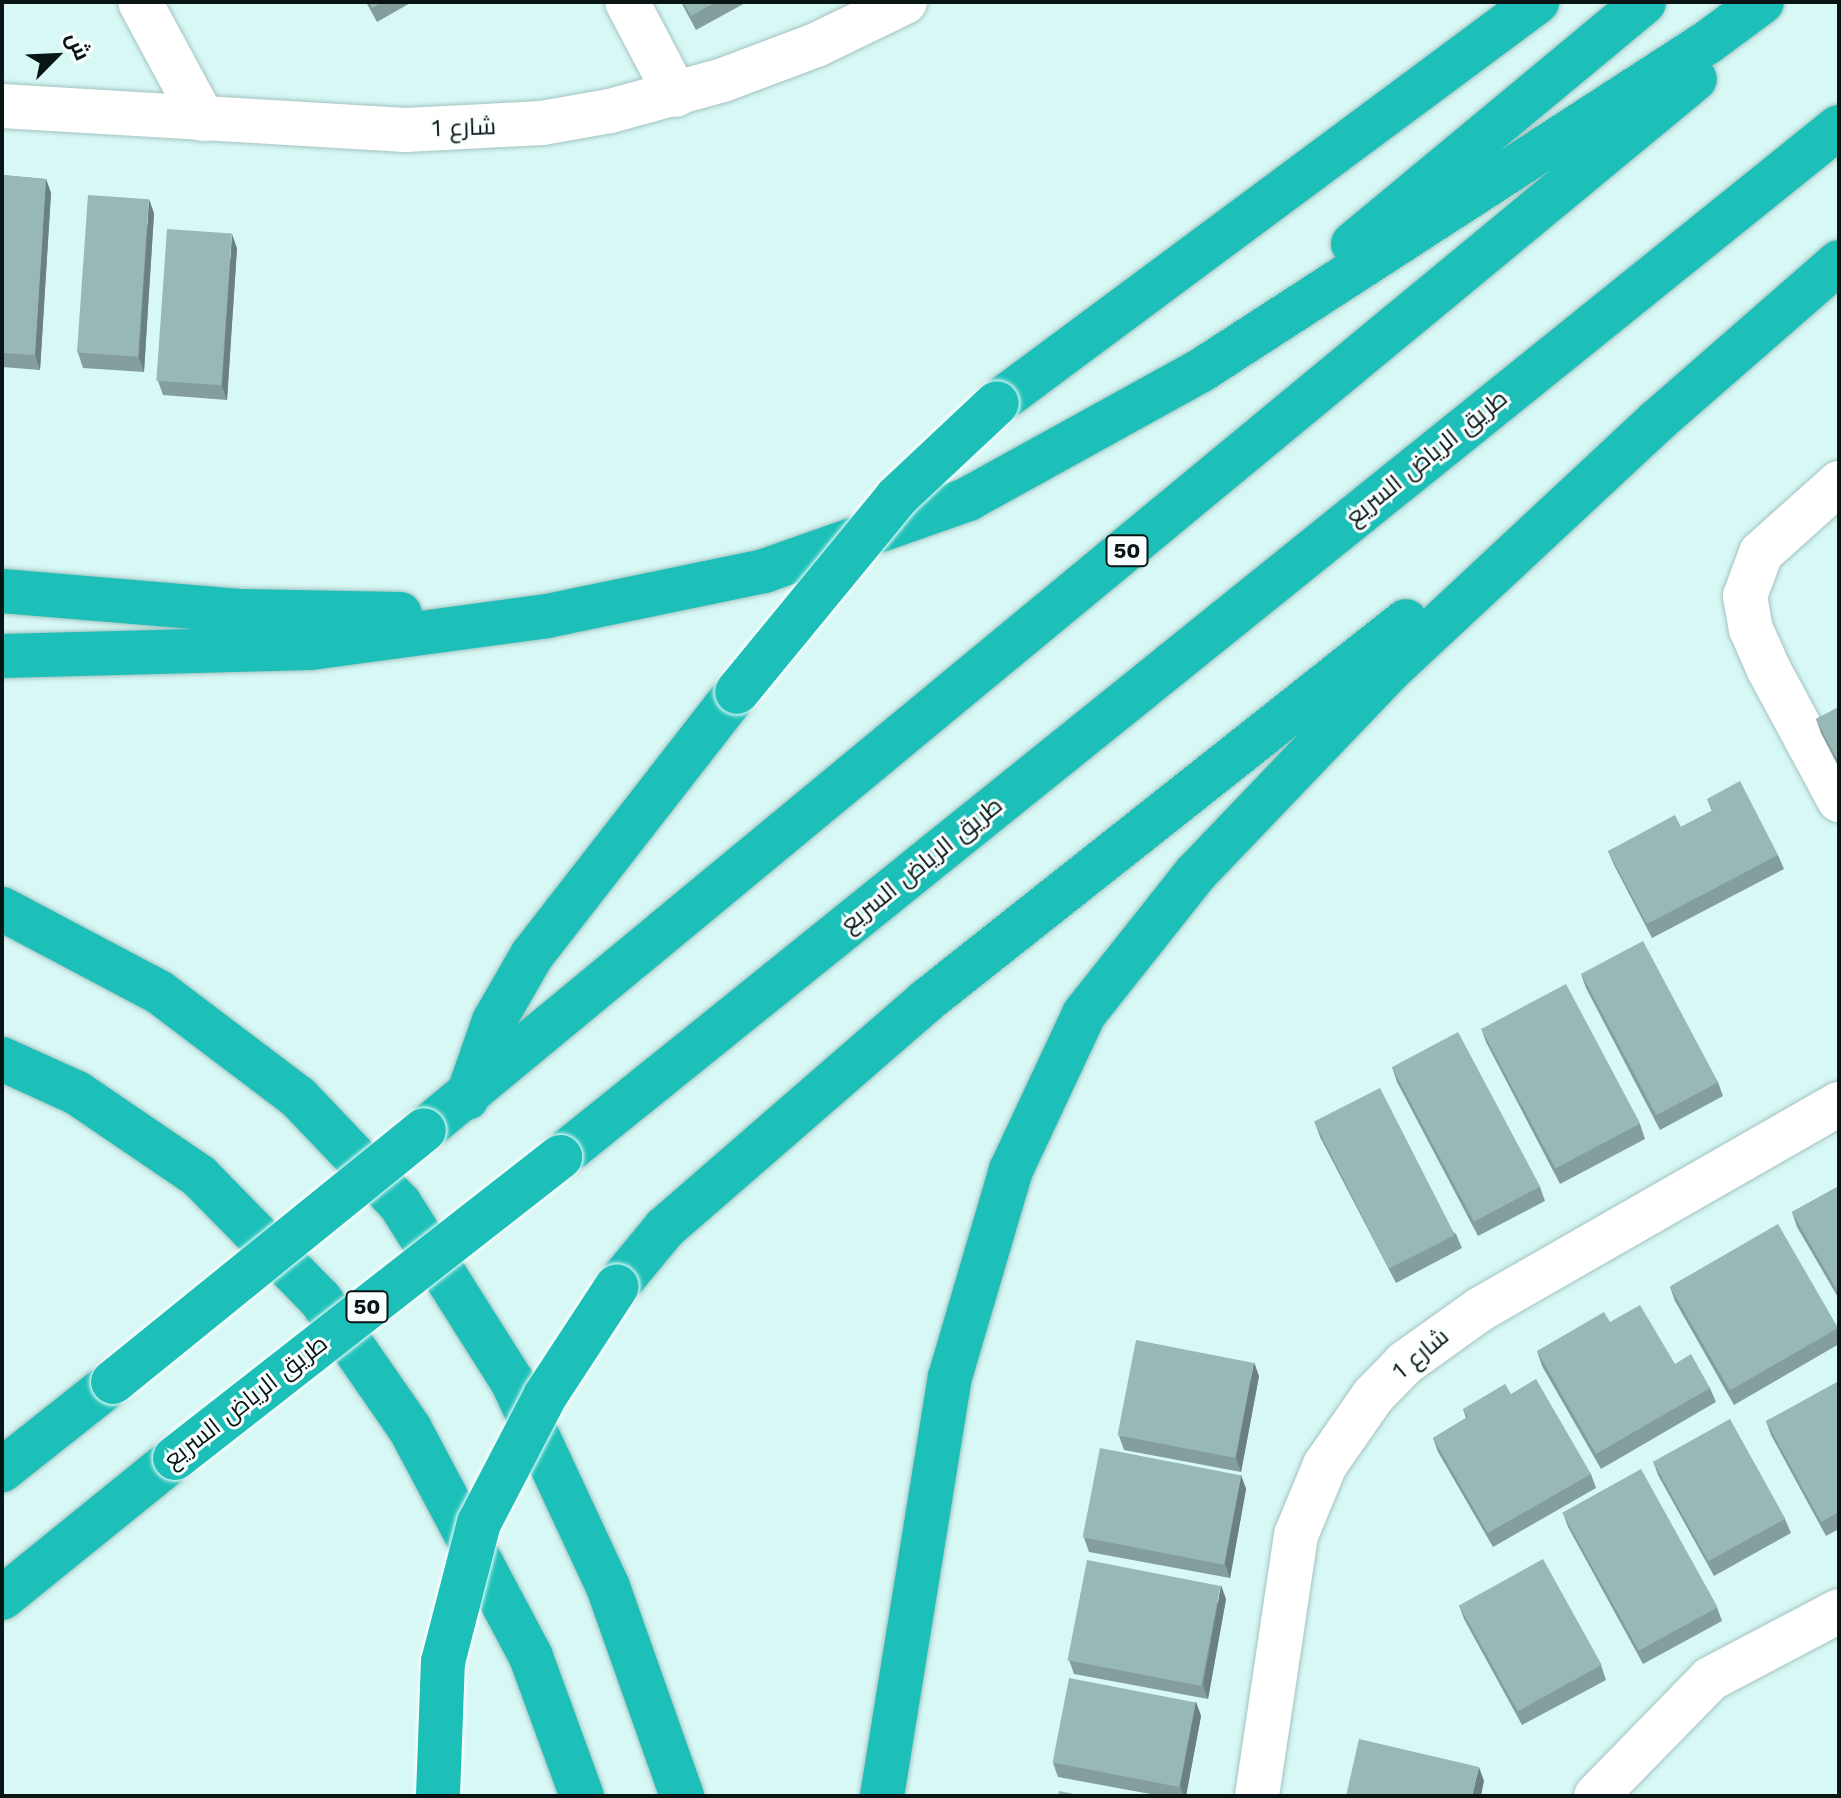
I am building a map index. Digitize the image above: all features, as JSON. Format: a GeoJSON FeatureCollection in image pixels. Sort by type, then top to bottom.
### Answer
{"type":"FeatureCollection","features":[{"type":"Feature","properties":{"kind":"highway"},"geometry":{"type":"LineString","coordinates":[[466,1100],[494,1021],[532,955],[737,692],[897,497],[997,403],[1537,2]]}},
{"type":"Feature","properties":{"kind":"highway"},"geometry":{"type":"LineString","coordinates":[[1200,371],[1644,2]]}},
{"type":"Feature","properties":{"kind":"highway"},"geometry":{"type":"LineString","coordinates":[[2,656],[311,648],[547,616],[764,571],[968,499],[1200,371],[1695,51],[1762,2]]}},
{"type":"Feature","properties":{"kind":"highway","name":"50"},"geometry":{"type":"LineString","coordinates":[[2,1470],[424,1130],[466,1100],[1788,2]]}},
{"type":"Feature","properties":{"kind":"highway","name":"طريق الرياض السريع"},"geometry":{"type":"LineString","coordinates":[[2,1598],[175,1458],[560,1157],[1839,127]]}},
{"type":"Feature","properties":{"kind":"highway"},"geometry":{"type":"LineString","coordinates":[[882,1796],[950,1377],[1011,1170],[1084,1014],[1195,874],[1389,671],[1657,421],[1839,262]]}},
{"type":"Feature","properties":{"kind":"highway"},"geometry":{"type":"LineString","coordinates":[[438,1796],[443,1662],[479,1523],[545,1396],[617,1286],[665,1228],[926,1001],[1657,421]]}},
{"type":"Feature","properties":{"kind":"highway"},"geometry":{"type":"LineString","coordinates":[[2,591],[242,611],[547,616]]}},
{"type":"Feature","properties":{"kind":"highway"},"geometry":{"type":"LineString","coordinates":[[2,909],[159,992],[298,1097],[400,1204],[512,1381],[608,1587],[682,1796]]}},
{"type":"Feature","properties":{"kind":"highway"},"geometry":{"type":"LineString","coordinates":[[2,1059],[77,1093],[199,1176],[320,1299],[410,1429],[531,1657],[582,1796]]}},
{"type":"Feature","properties":{"kind":"street"},"geometry":{"type":"LineString","coordinates":[[140,2],[203,119]]}},
{"type":"Feature","properties":{"kind":"street"},"geometry":{"type":"LineString","coordinates":[[627,2],[676,95]]}},
{"type":"Feature","properties":{"kind":"street","name":"شارع 1"},"geometry":{"type":"LineString","coordinates":[[2,106],[203,119],[474,130],[610,111],[676,95],[816,45],[905,2]]}},
{"type":"Feature","properties":{"kind":"street"},"geometry":{"type":"LineString","coordinates":[[1839,483],[1761,553],[1745,596],[1751,629],[1768,668],[1839,800]]}},
{"type":"Feature","properties":{"kind":"street","name":"شارع 1"},"geometry":{"type":"LineString","coordinates":[[1257,1796],[1296,1535],[1325,1465],[1373,1396],[1417,1354],[1479,1310],[1839,1104]]}},
{"type":"Feature","properties":{"kind":"street"},"geometry":{"type":"LineString","coordinates":[[1596,1796],[1710,1679],[1839,1611]]}},
{"type":"Feature","properties":{"kind":"building"},"geometry":{"type":"Polygon","coordinates":[[[683,2],[716,2],[691,16],[683,2]]]}},
{"type":"Feature","properties":{"kind":"building"},"geometry":{"type":"Polygon","coordinates":[[[2,175],[46,179],[35,355],[2,353],[2,175]]]}},
{"type":"Feature","properties":{"kind":"building"},"geometry":{"type":"Polygon","coordinates":[[[88,195],[149,199],[138,357],[77,353],[88,195]]]}},
{"type":"Feature","properties":{"kind":"building"},"geometry":{"type":"Polygon","coordinates":[[[167,229],[232,234],[221,385],[156,381],[167,229]]]}},
{"type":"Feature","properties":{"kind":"building"},"geometry":{"type":"Polygon","coordinates":[[[1839,707],[1839,763],[1816,719],[1839,707]]]}},
{"type":"Feature","properties":{"kind":"building"},"geometry":{"type":"Polygon","coordinates":[[[1740,781],[1778,855],[1647,924],[1608,851],[1675,815],[1681,827],[1713,810],[1707,799],[1740,781]]]}},
{"type":"Feature","properties":{"kind":"building"},"geometry":{"type":"Polygon","coordinates":[[[1643,941],[1718,1082],[1656,1115],[1581,974],[1643,941]]]}},
{"type":"Feature","properties":{"kind":"building"},"geometry":{"type":"Polygon","coordinates":[[[1566,984],[1640,1124],[1555,1169],[1481,1029],[1566,984]]]}},
{"type":"Feature","properties":{"kind":"building"},"geometry":{"type":"Polygon","coordinates":[[[1458,1032],[1540,1187],[1474,1222],[1392,1067],[1458,1032]]]}},
{"type":"Feature","properties":{"kind":"building"},"geometry":{"type":"Polygon","coordinates":[[[1380,1088],[1455,1235],[1389,1269],[1314,1122],[1380,1088]]]}},
{"type":"Feature","properties":{"kind":"building"},"geometry":{"type":"Polygon","coordinates":[[[1839,1186],[1839,1294],[1792,1212],[1839,1186]]]}},
{"type":"Feature","properties":{"kind":"building"},"geometry":{"type":"Polygon","coordinates":[[[1778,1224],[1838,1328],[1730,1390],[1670,1286],[1778,1224]]]}},
{"type":"Feature","properties":{"kind":"building"},"geometry":{"type":"Polygon","coordinates":[[[1640,1305],[1675,1364],[1691,1354],[1710,1388],[1596,1454],[1537,1351],[1604,1312],[1610,1322],[1640,1305]]]}},
{"type":"Feature","properties":{"kind":"building"},"geometry":{"type":"Polygon","coordinates":[[[1136,1340],[1254,1363],[1235,1458],[1117,1435],[1136,1340]]]}},
{"type":"Feature","properties":{"kind":"building"},"geometry":{"type":"Polygon","coordinates":[[[1536,1379],[1591,1474],[1488,1533],[1433,1438],[1468,1417],[1463,1409],[1505,1384],[1511,1394],[1536,1379]]]}},
{"type":"Feature","properties":{"kind":"building"},"geometry":{"type":"Polygon","coordinates":[[[1837,1382],[1839,1512],[1821,1522],[1766,1421],[1837,1382]]]}},
{"type":"Feature","properties":{"kind":"building"},"geometry":{"type":"Polygon","coordinates":[[[1730,1419],[1785,1519],[1708,1561],[1653,1462],[1730,1419]]]}},
{"type":"Feature","properties":{"kind":"building"},"geometry":{"type":"Polygon","coordinates":[[[1100,1448],[1241,1475],[1224,1565],[1083,1537],[1100,1448]]]}},
{"type":"Feature","properties":{"kind":"building"},"geometry":{"type":"Polygon","coordinates":[[[1641,1469],[1718,1607],[1639,1651],[1562,1513],[1641,1469]]]}},
{"type":"Feature","properties":{"kind":"building"},"geometry":{"type":"Polygon","coordinates":[[[1543,1559],[1602,1665],[1518,1711],[1459,1606],[1543,1559]]]}},
{"type":"Feature","properties":{"kind":"building"},"geometry":{"type":"Polygon","coordinates":[[[1087,1560],[1221,1586],[1201,1686],[1068,1660],[1087,1560]]]}},
{"type":"Feature","properties":{"kind":"building"},"geometry":{"type":"Polygon","coordinates":[[[1069,1678],[1196,1703],[1179,1787],[1053,1762],[1069,1678]]]}},
{"type":"Feature","properties":{"kind":"building"},"geometry":{"type":"Polygon","coordinates":[[[1359,1739],[1479,1767],[1472,1796],[1346,1796],[1359,1739]]]}},
{"type":"Feature","properties":{"kind":"building"},"geometry":{"type":"Polygon","coordinates":[[[1059,1791],[1084,1796],[1058,1796],[1059,1791]]]}}]}
